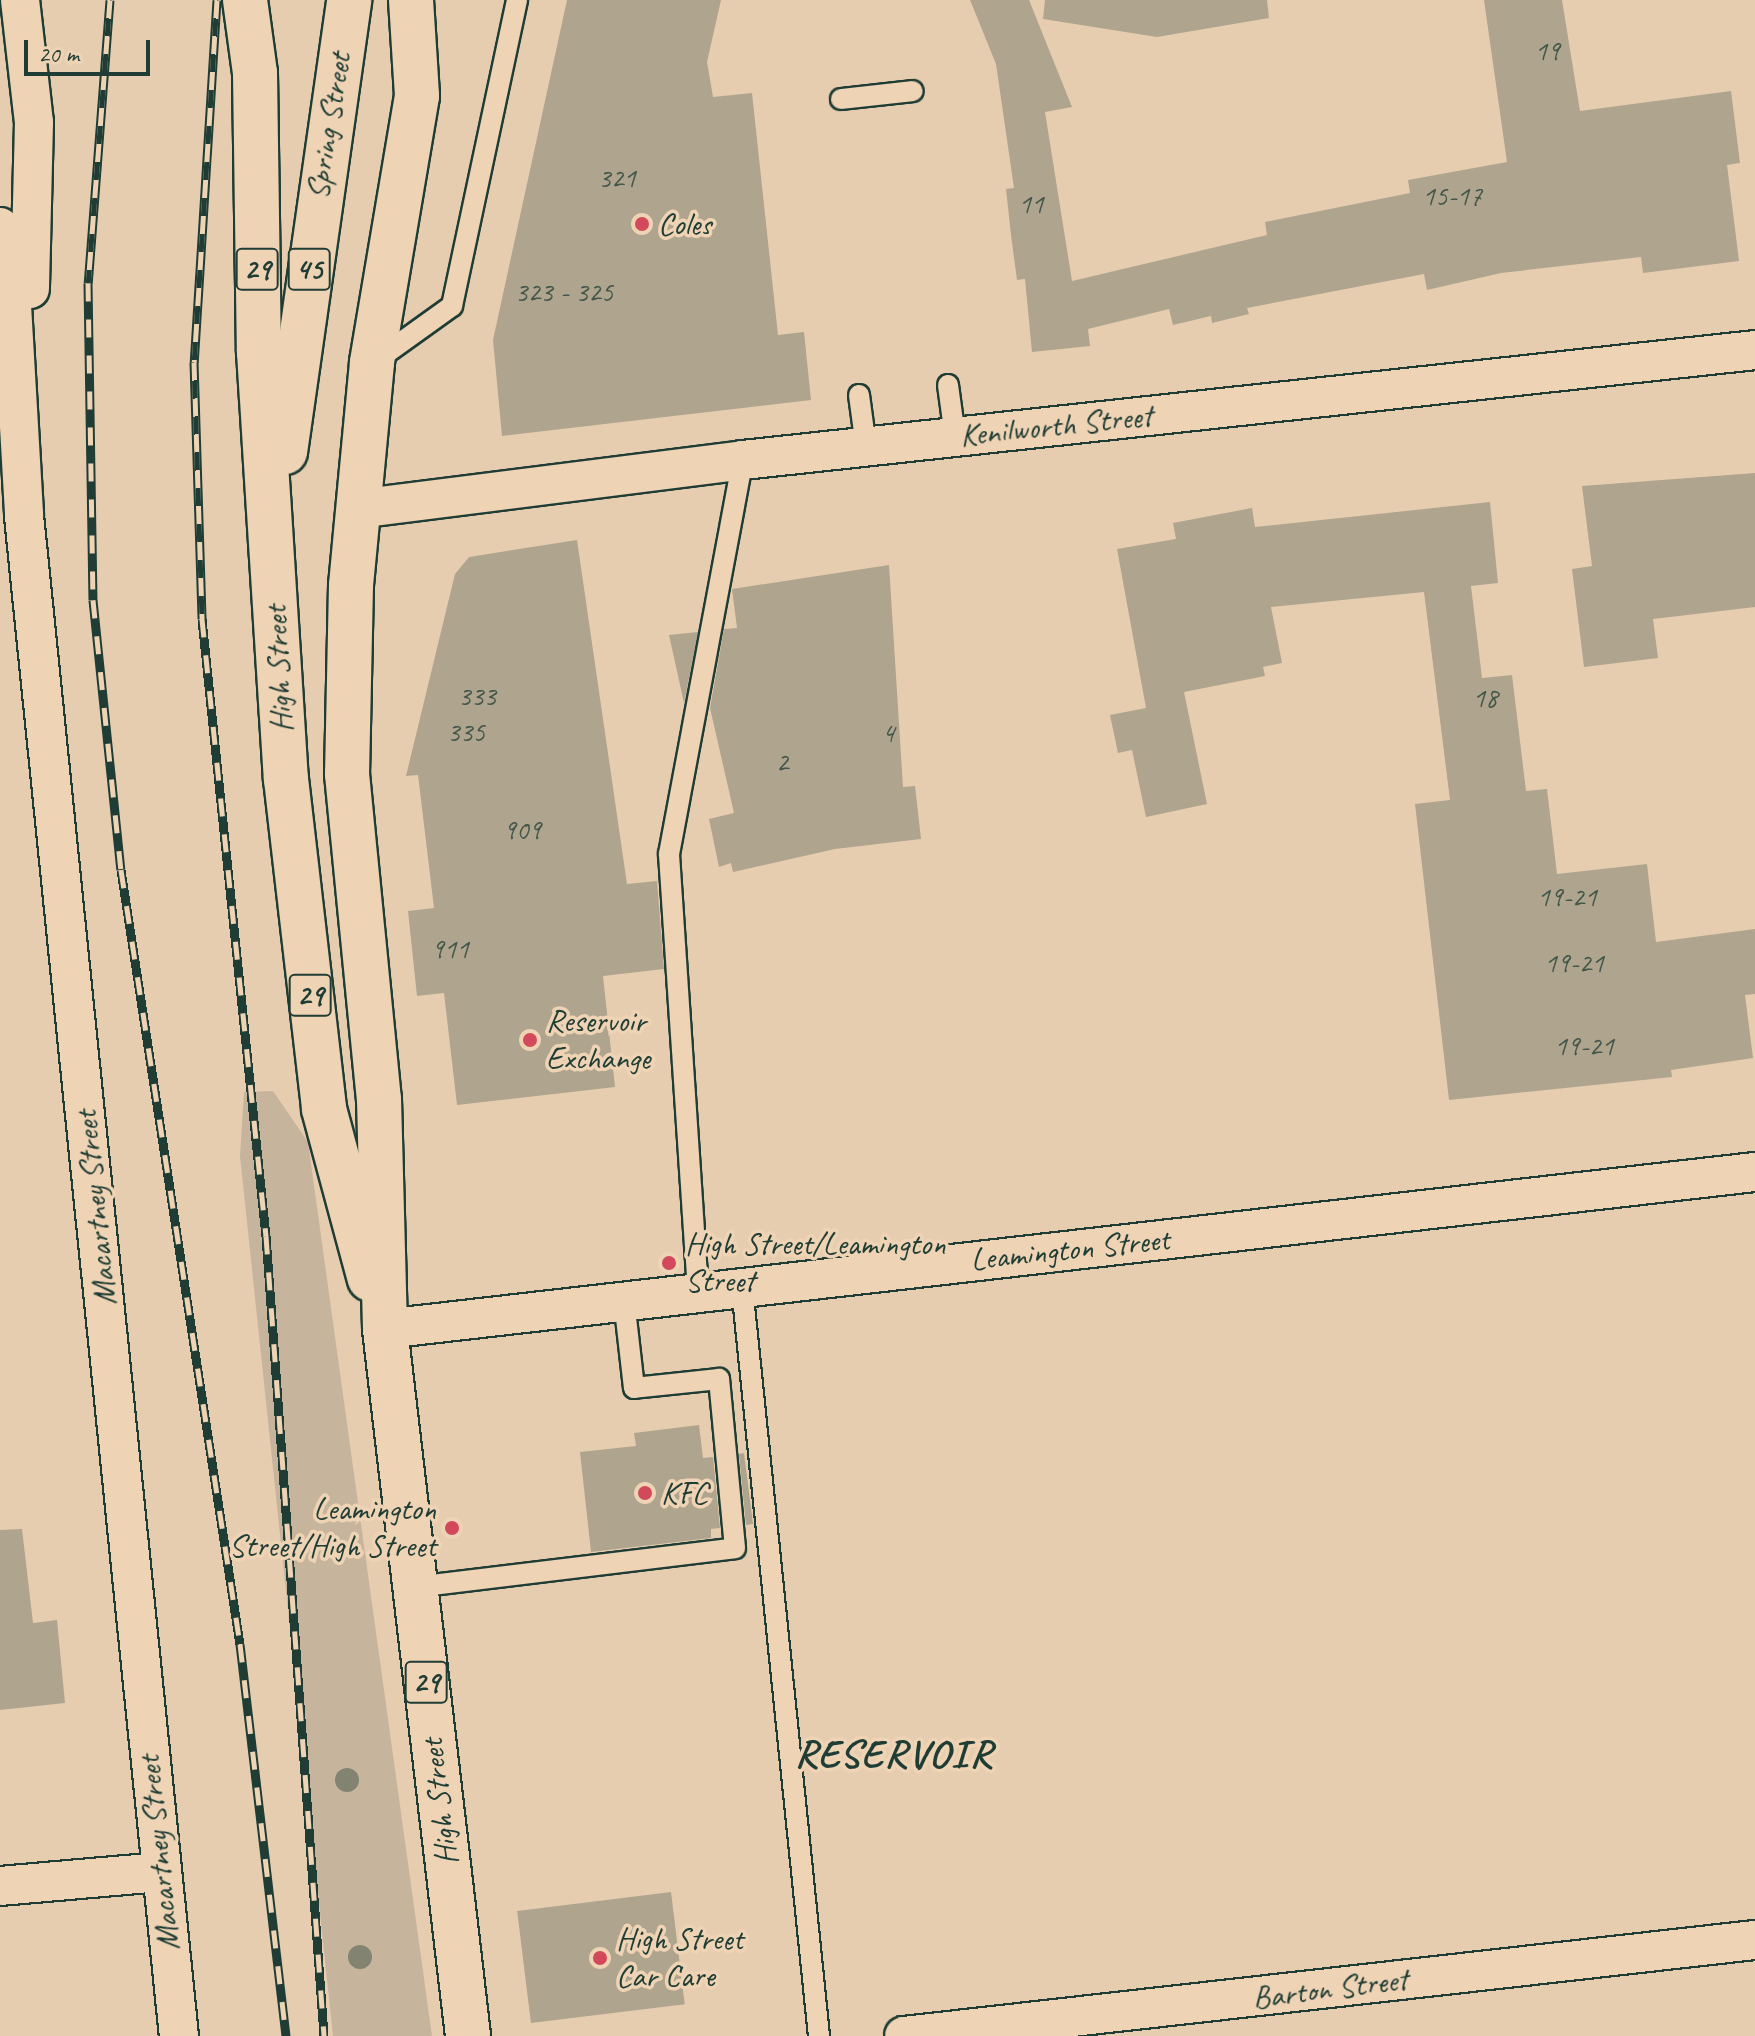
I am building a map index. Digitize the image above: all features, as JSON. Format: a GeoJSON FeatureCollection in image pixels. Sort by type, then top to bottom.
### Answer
{"type":"FeatureCollection","features":[{"type":"Feature","properties":{"kind":"main road","name":"High Street"},"geometry":{"type":"LineString","coordinates":[[245,0],[255,73],[259,352],[273,538],[280,713],[324,1109],[385,1329]]}},
{"type":"Feature","properties":{"kind":"main road","name":"Spring Street"},"geometry":{"type":"LineString","coordinates":[[273,538],[349,0]]}},
{"type":"Feature","properties":{"kind":"main road","name":"High Street"},"geometry":{"type":"LineString","coordinates":[[411,0],[418,59],[414,120],[372,363],[357,509],[347,774],[379,1099],[385,1329],[468,2036]]}},
{"type":"Feature","properties":{"kind":"main road"},"geometry":{"type":"LineString","coordinates":[[414,120],[441,0]]}},
{"type":"Feature","properties":{"kind":"street","name":"Macartney Street"},"geometry":{"type":"LineString","coordinates":[[18,379],[36,185],[20,0]]}},
{"type":"Feature","properties":{"kind":"street","name":"Macartney Street"},"geometry":{"type":"LineString","coordinates":[[0,227],[8,243],[24,516],[179,2036]]}},
{"type":"Feature","properties":{"kind":"street","name":"Kenilworth Street"},"geometry":{"type":"LineString","coordinates":[[357,509],[743,460],[1755,350]]}},
{"type":"Feature","properties":{"kind":"street","name":"Leamington Street"},"geometry":{"type":"LineString","coordinates":[[385,1329],[1755,1172]]}},
{"type":"Feature","properties":{"kind":"street"},"geometry":{"type":"LineString","coordinates":[[0,1886],[160,1872]]}},
{"type":"Feature","properties":{"kind":"street","name":"Barton Street"},"geometry":{"type":"LineString","coordinates":[[904,2036],[1169,2022],[1755,1940]]}},
{"type":"Feature","properties":{"kind":"lane"},"geometry":{"type":"LineString","coordinates":[[372,363],[452,306],[517,0]]}},
{"type":"Feature","properties":{"kind":"lane"},"geometry":{"type":"LineString","coordinates":[[841,99],[913,91]]}},
{"type":"Feature","properties":{"kind":"lane"},"geometry":{"type":"LineString","coordinates":[[948,385],[955,437]]}},
{"type":"Feature","properties":{"kind":"lane"},"geometry":{"type":"LineString","coordinates":[[859,395],[866,447]]}},
{"type":"Feature","properties":{"kind":"lane"},"geometry":{"type":"LineString","coordinates":[[698,1291],[669,854],[743,460]]}},
{"type":"Feature","properties":{"kind":"lane"},"geometry":{"type":"LineString","coordinates":[[742,1287],[819,2036]]}},
{"type":"Feature","properties":{"kind":"lane"},"geometry":{"type":"LineString","coordinates":[[415,1587],[735,1548],[719,1379],[634,1388],[624,1300]]}},
{"type":"Feature","properties":{"kind":"shaded area"},"geometry":{"type":"Polygon","coordinates":[[[273,1091],[308,1142],[432,2036],[333,2036],[240,1156],[244,1092],[273,1091]]]}},
{"type":"Feature","properties":{"kind":"building","name":"Coles"},"geometry":{"type":"Polygon","coordinates":[[[567,0],[721,0],[707,62],[713,97],[752,93],[778,335],[804,332],[811,400],[502,436],[493,340],[567,0]]]}},
{"type":"Feature","properties":{"kind":"building"},"geometry":{"type":"Polygon","coordinates":[[[970,0],[1029,0],[1072,107],[1045,112],[1072,281],[1267,235],[1265,222],[1410,193],[1408,180],[1507,162],[1484,0],[1562,0],[1580,111],[1731,91],[1740,163],[1727,165],[1739,261],[1643,273],[1641,257],[1501,273],[1427,290],[1424,274],[1247,308],[1249,314],[1212,323],[1211,316],[1173,325],[1169,309],[1088,329],[1090,346],[1032,352],[1025,279],[1017,280],[1011,235],[1006,189],[1014,188],[996,64],[970,0]]]}},
{"type":"Feature","properties":{"kind":"building"},"geometry":{"type":"Polygon","coordinates":[[[1045,0],[1267,0],[1269,18],[1157,37],[1043,19],[1045,0]]]}},
{"type":"Feature","properties":{"kind":"building"},"geometry":{"type":"Polygon","coordinates":[[[1755,473],[1755,607],[1653,619],[1658,658],[1584,667],[1572,569],[1592,566],[1582,486],[1755,473]]]}},
{"type":"Feature","properties":{"kind":"building"},"geometry":{"type":"Polygon","coordinates":[[[1490,502],[1498,583],[1471,586],[1482,678],[1512,675],[1526,791],[1547,789],[1557,874],[1647,864],[1656,942],[1755,929],[1755,994],[1745,995],[1753,1058],[1671,1070],[1672,1077],[1449,1100],[1415,804],[1450,800],[1424,592],[1271,607],[1282,663],[1263,667],[1265,676],[1184,692],[1207,804],[1146,817],[1132,750],[1118,753],[1110,715],[1146,708],[1117,549],[1176,539],[1173,523],[1252,508],[1255,527],[1490,502]]]}},
{"type":"Feature","properties":{"kind":"building"},"geometry":{"type":"Polygon","coordinates":[[[577,540],[627,884],[657,881],[664,969],[603,976],[615,1087],[457,1105],[444,993],[417,996],[408,911],[434,908],[418,775],[406,776],[455,574],[469,557],[577,540]]]}},
{"type":"Feature","properties":{"kind":"building"},"geometry":{"type":"Polygon","coordinates":[[[889,565],[903,787],[915,786],[921,839],[835,849],[733,872],[731,863],[719,867],[709,819],[734,813],[710,708],[724,629],[737,628],[732,589],[889,565]]]}},
{"type":"Feature","properties":{"kind":"building"},"geometry":{"type":"Polygon","coordinates":[[[698,632],[684,703],[669,635],[698,632]]]}},
{"type":"Feature","properties":{"kind":"building","name":"KFC"},"geometry":{"type":"Polygon","coordinates":[[[699,1425],[703,1458],[713,1457],[720,1528],[711,1529],[711,1538],[591,1552],[580,1452],[636,1446],[634,1433],[699,1425]]]}},
{"type":"Feature","properties":{"kind":"building"},"geometry":{"type":"Polygon","coordinates":[[[744,1453],[753,1524],[746,1525],[739,1454],[744,1453]]]}},
{"type":"Feature","properties":{"kind":"building"},"geometry":{"type":"Polygon","coordinates":[[[22,1529],[33,1623],[57,1620],[65,1703],[0,1710],[0,1530],[22,1529]]]}},
{"type":"Feature","properties":{"kind":"building","name":"High Street Car Care"},"geometry":{"type":"Polygon","coordinates":[[[671,1892],[685,2004],[531,2023],[517,1911],[671,1892]]]}},
{"type":"Feature","properties":{"kind":"railway"},"geometry":{"type":"LineString","coordinates":[[110,0],[88,283],[93,600],[121,870],[240,1644],[286,2036]]}},
{"type":"Feature","properties":{"kind":"railway"},"geometry":{"type":"LineString","coordinates":[[217,0],[194,362],[202,619],[266,1236],[324,2036]]}},
{"type":"Feature","properties":{"kind":"place","name":"Coles"},"geometry":{"type":"Point","coordinates":[642,224]}},
{"type":"Feature","properties":{"kind":"place","name":"Reservoir Exchange"},"geometry":{"type":"Point","coordinates":[530,1040]}},
{"type":"Feature","properties":{"kind":"place","name":"High Street/Leamington Street"},"geometry":{"type":"Point","coordinates":[669,1263]}},
{"type":"Feature","properties":{"kind":"place","name":"KFC"},"geometry":{"type":"Point","coordinates":[645,1493]}},
{"type":"Feature","properties":{"kind":"place","name":"Leamington Street/High Street"},"geometry":{"type":"Point","coordinates":[452,1528]}},
{"type":"Feature","properties":{"kind":"place","name":"High Street Car Care"},"geometry":{"type":"Point","coordinates":[600,1958]}},
{"type":"Feature","properties":{"kind":"district","name":"RESERVOIR"},"geometry":{"type":"Point","coordinates":[894,1754]}}]}
